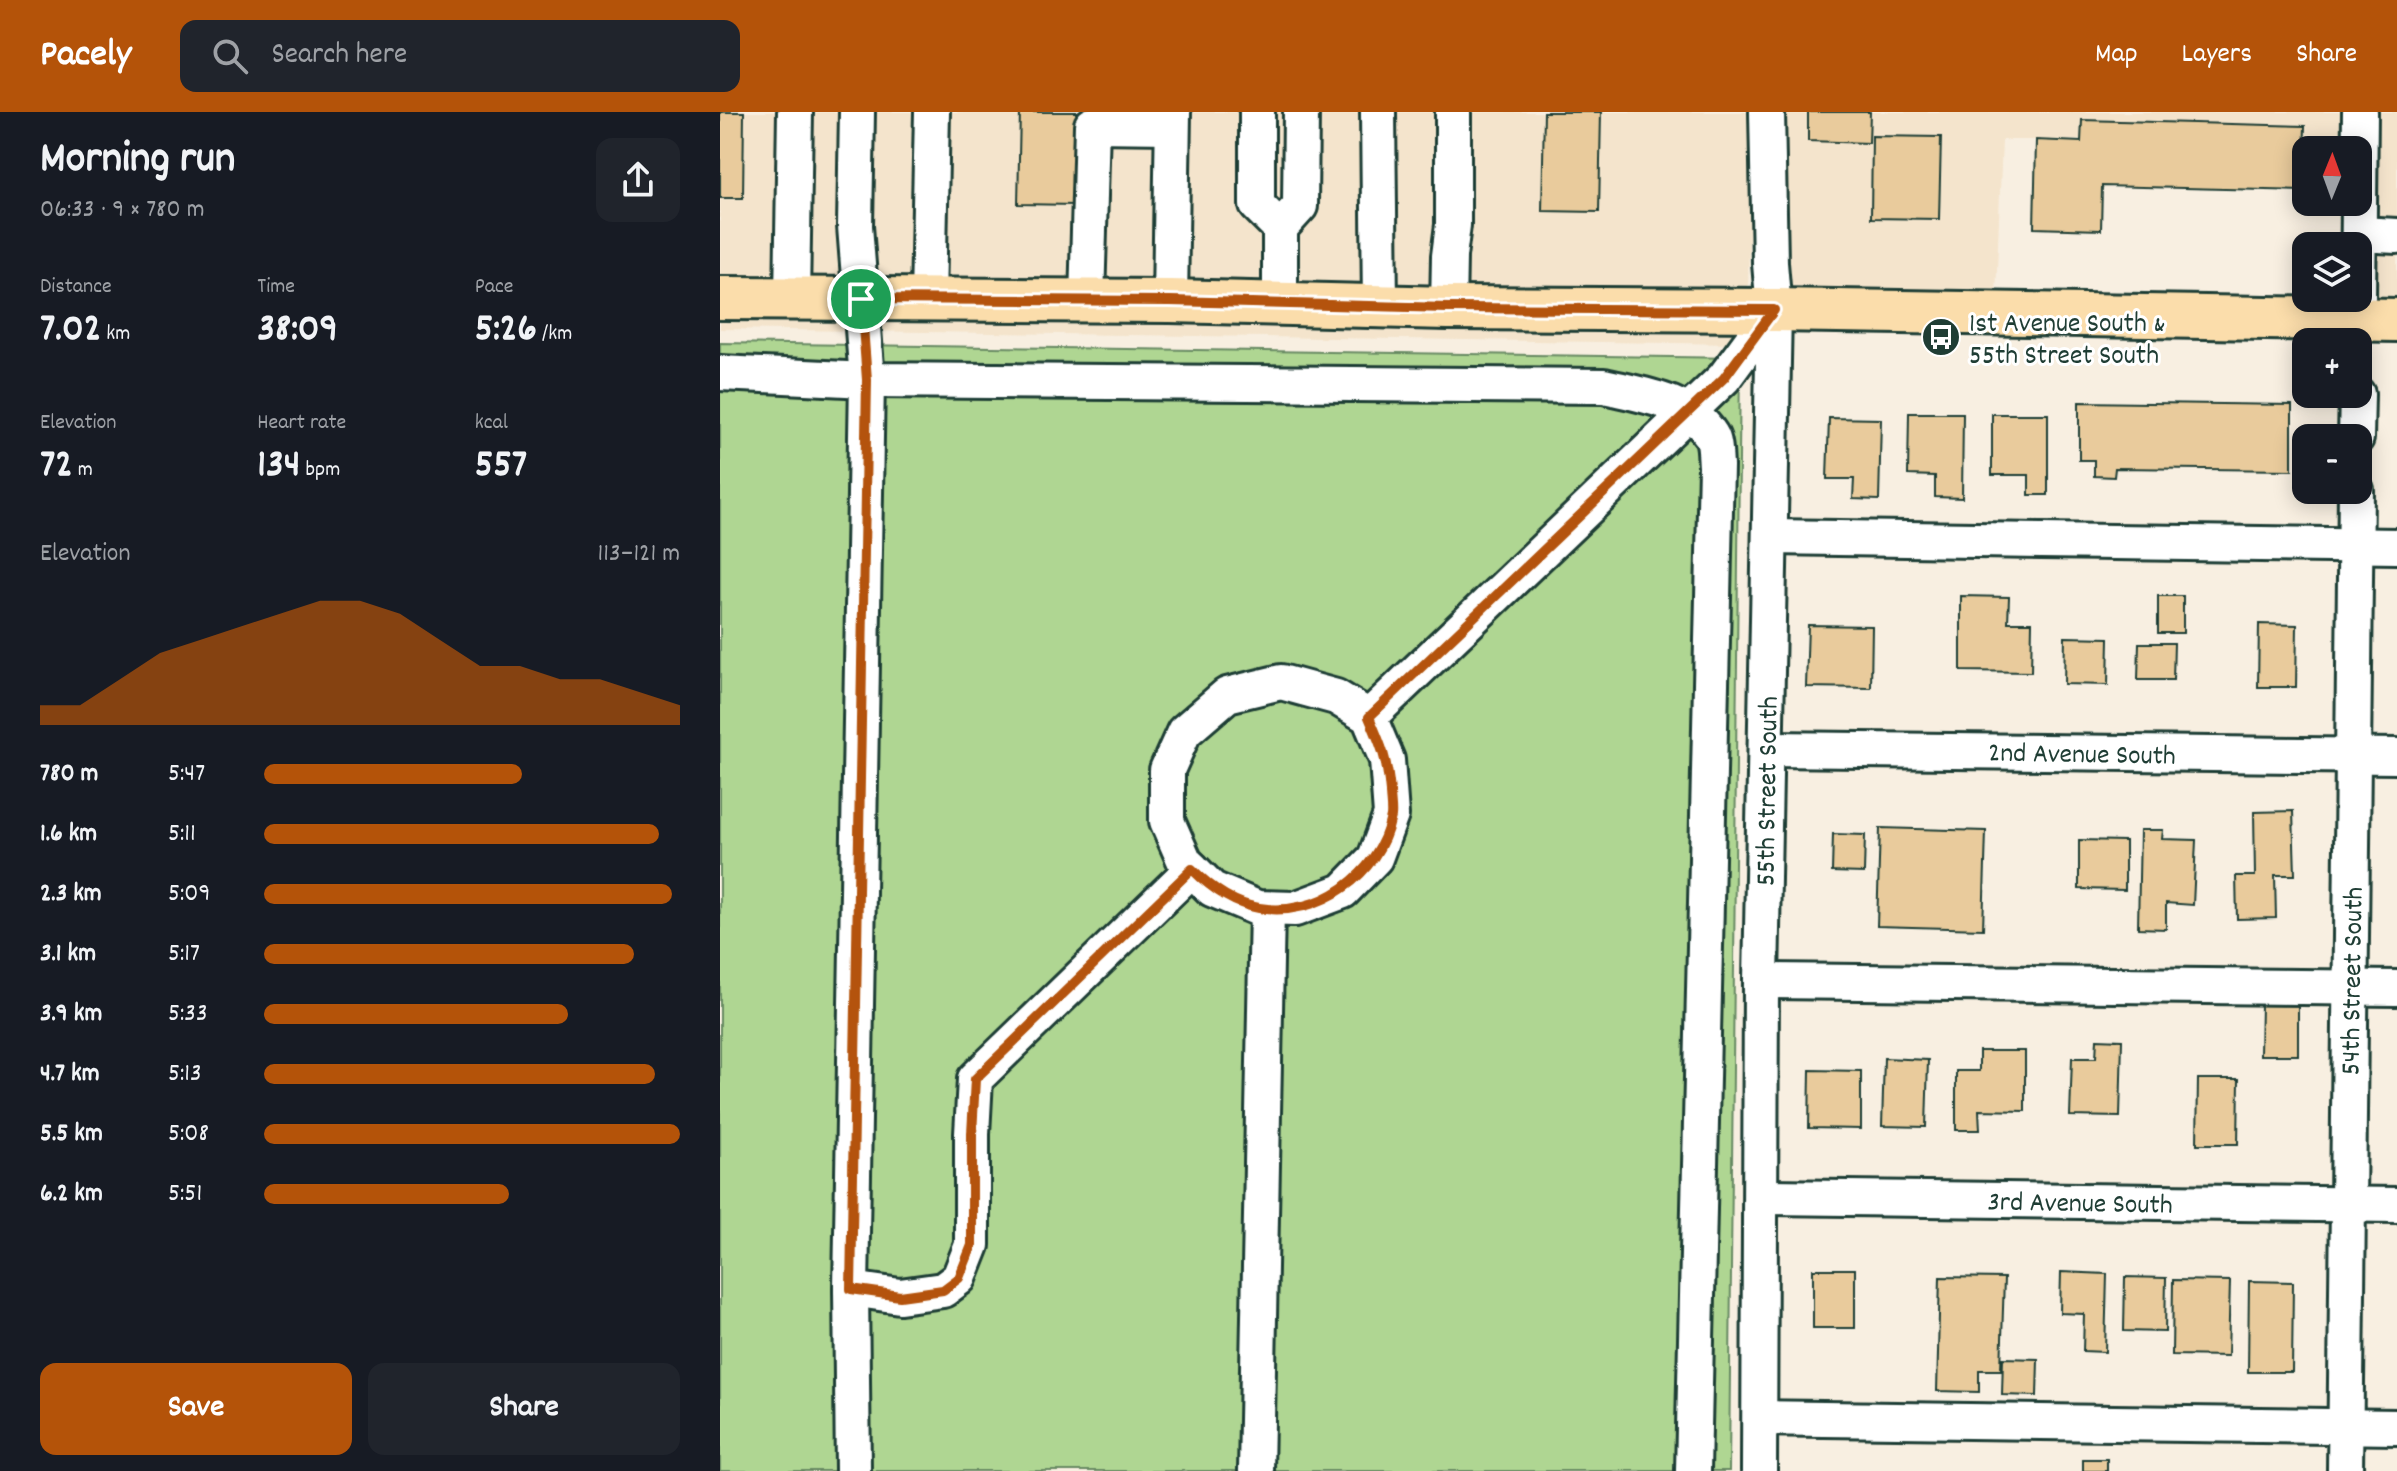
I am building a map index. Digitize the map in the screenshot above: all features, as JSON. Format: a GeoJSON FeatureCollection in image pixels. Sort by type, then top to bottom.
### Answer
{"type":"FeatureCollection","features":[{"type":"Feature","properties":{"kind":"main road"},"geometry":{"type":"LineString","coordinates":[[720,298],[2366,316]]}},
{"type":"Feature","properties":{"kind":"street"},"geometry":{"type":"LineString","coordinates":[[792,299],[795,112]]}},
{"type":"Feature","properties":{"kind":"street"},"geometry":{"type":"LineString","coordinates":[[853,1471],[851,1289],[867,380],[855,226],[857,112]]}},
{"type":"Feature","properties":{"kind":"street"},"geometry":{"type":"LineString","coordinates":[[928,300],[932,112]]}},
{"type":"Feature","properties":{"kind":"street"},"geometry":{"type":"LineString","coordinates":[[1257,112],[1257,205],[1280,228]]}},
{"type":"Feature","properties":{"kind":"street"},"geometry":{"type":"LineString","coordinates":[[1280,304],[1280,228],[1300,206],[1301,112]]}},
{"type":"Feature","properties":{"kind":"street"},"geometry":{"type":"LineString","coordinates":[[1378,112],[1380,307]]}},
{"type":"Feature","properties":{"kind":"street"},"geometry":{"type":"LineString","coordinates":[[1448,308],[1453,225],[1453,112]]}},
{"type":"Feature","properties":{"kind":"street","name":"55th Street South"},"geometry":{"type":"LineString","coordinates":[[1759,1471],[1761,981],[1774,310],[1767,112]]}},
{"type":"Feature","properties":{"kind":"street"},"geometry":{"type":"LineString","coordinates":[[2359,232],[2360,112]]}},
{"type":"Feature","properties":{"kind":"street"},"geometry":{"type":"LineString","coordinates":[[1087,301],[1092,125],[1173,119],[1170,301]]}},
{"type":"Feature","properties":{"kind":"street"},"geometry":{"type":"LineString","coordinates":[[2372,235],[2397,236]]}},
{"type":"Feature","properties":{"kind":"street"},"geometry":{"type":"LineString","coordinates":[[1369,717],[1724,378],[1774,310]]}},
{"type":"Feature","properties":{"kind":"street"},"geometry":{"type":"LineString","coordinates":[[720,373],[867,380],[1604,386],[1660,399],[1689,412],[1713,437],[1716,466],[1693,1471]]}},
{"type":"Feature","properties":{"kind":"street","name":"54th Street South"},"geometry":{"type":"LineString","coordinates":[[2345,1471],[2356,504]]}},
{"type":"Feature","properties":{"kind":"street"},"geometry":{"type":"LineString","coordinates":[[1770,537],[2397,546]]}},
{"type":"Feature","properties":{"kind":"street"},"geometry":{"type":"LineString","coordinates":[[1281,682],[1336,697],[1369,717],[1387,760],[1391,815],[1375,858],[1343,891],[1295,909],[1257,908],[1212,889],[1185,862],[1167,821],[1167,770],[1184,732],[1227,695],[1281,682]]}},
{"type":"Feature","properties":{"kind":"street","name":"2nd Avenue South"},"geometry":{"type":"LineString","coordinates":[[1766,749],[2397,756]]}},
{"type":"Feature","properties":{"kind":"street"},"geometry":{"type":"LineString","coordinates":[[851,1289],[900,1296],[943,1290],[959,1278],[972,1245],[975,1079],[1192,869]]}},
{"type":"Feature","properties":{"kind":"street"},"geometry":{"type":"LineString","coordinates":[[1256,1471],[1267,909]]}},
{"type":"Feature","properties":{"kind":"street"},"geometry":{"type":"LineString","coordinates":[[1761,981],[2397,988]]}},
{"type":"Feature","properties":{"kind":"street","name":"3rd Avenue South"},"geometry":{"type":"LineString","coordinates":[[1762,1197],[2397,1205]]}},
{"type":"Feature","properties":{"kind":"street"},"geometry":{"type":"LineString","coordinates":[[1760,1418],[2397,1427]]}},
{"type":"Feature","properties":{"kind":"shaded area"},"geometry":{"type":"Polygon","coordinates":[[[720,112],[1157,112],[1155,285],[720,282],[720,112]]]}},
{"type":"Feature","properties":{"kind":"shaded area"},"geometry":{"type":"Polygon","coordinates":[[[1188,112],[1751,112],[1748,293],[1185,285],[1188,112]]]}},
{"type":"Feature","properties":{"kind":"shaded area"},"geometry":{"type":"Polygon","coordinates":[[[1782,112],[2345,112],[2344,136],[2292,136],[2292,141],[2002,140],[1996,297],[1779,294],[1782,112]]]}},
{"type":"Feature","properties":{"kind":"shaded area"},"geometry":{"type":"Polygon","coordinates":[[[2375,112],[2397,112],[2397,303],[2373,303],[2375,112]]]}},
{"type":"Feature","properties":{"kind":"shaded area"},"geometry":{"type":"Polygon","coordinates":[[[720,316],[1748,327],[1740,344],[720,329],[720,316]]]}},
{"type":"Feature","properties":{"kind":"green space"},"geometry":{"type":"Polygon","coordinates":[[[720,343],[1740,358],[1729,1471],[720,1471],[720,343]]]}},
{"type":"Feature","properties":{"kind":"building"},"geometry":{"type":"Polygon","coordinates":[[[720,112],[744,112],[743,198],[720,198],[720,112]]]}},
{"type":"Feature","properties":{"kind":"building"},"geometry":{"type":"Polygon","coordinates":[[[1020,112],[1078,112],[1076,205],[1018,204],[1020,112]]]}},
{"type":"Feature","properties":{"kind":"building"},"geometry":{"type":"Polygon","coordinates":[[[1544,112],[1601,112],[1599,212],[1542,211],[1544,112]]]}},
{"type":"Feature","properties":{"kind":"building"},"geometry":{"type":"Polygon","coordinates":[[[1808,112],[1870,112],[1869,143],[1808,141],[1808,112]]]}},
{"type":"Feature","properties":{"kind":"building"},"geometry":{"type":"Polygon","coordinates":[[[2082,120],[2305,126],[2305,136],[2292,136],[2292,191],[2102,186],[2101,230],[2034,228],[2036,140],[2081,142],[2082,120]]]}},
{"type":"Feature","properties":{"kind":"building"},"geometry":{"type":"Polygon","coordinates":[[[1872,136],[1941,137],[1939,219],[1871,218],[1872,136]]]}},
{"type":"Feature","properties":{"kind":"building"},"geometry":{"type":"Polygon","coordinates":[[[2079,402],[2292,405],[2292,470],[2115,468],[2114,477],[2094,476],[2094,460],[2079,460],[2079,402]]]}},
{"type":"Feature","properties":{"kind":"building"},"geometry":{"type":"Polygon","coordinates":[[[1909,413],[1963,413],[1962,498],[1935,497],[1935,476],[1908,475],[1909,413]]]}},
{"type":"Feature","properties":{"kind":"building"},"geometry":{"type":"Polygon","coordinates":[[[1992,414],[2048,414],[2048,495],[2029,495],[2029,475],[1992,475],[1992,414]]]}},
{"type":"Feature","properties":{"kind":"building"},"geometry":{"type":"Polygon","coordinates":[[[1829,418],[1881,419],[1879,500],[1853,499],[1854,479],[1827,479],[1829,418]]]}},
{"type":"Feature","properties":{"kind":"building"},"geometry":{"type":"Polygon","coordinates":[[[1961,596],[2009,597],[2008,622],[2032,622],[2031,672],[1961,671],[1961,596]]]}},
{"type":"Feature","properties":{"kind":"building"},"geometry":{"type":"Polygon","coordinates":[[[2158,596],[2183,596],[2183,633],[2158,633],[2158,596]]]}},
{"type":"Feature","properties":{"kind":"building"},"geometry":{"type":"Polygon","coordinates":[[[2259,624],[2297,625],[2296,687],[2258,687],[2259,624]]]}},
{"type":"Feature","properties":{"kind":"building"},"geometry":{"type":"Polygon","coordinates":[[[1808,625],[1872,626],[1871,688],[1806,687],[1808,625]]]}},
{"type":"Feature","properties":{"kind":"building"},"geometry":{"type":"Polygon","coordinates":[[[2065,637],[2109,638],[2108,685],[2064,684],[2065,637]]]}},
{"type":"Feature","properties":{"kind":"building"},"geometry":{"type":"Polygon","coordinates":[[[2139,643],[2174,643],[2173,680],[2138,680],[2139,643]]]}},
{"type":"Feature","properties":{"kind":"building"},"geometry":{"type":"Polygon","coordinates":[[[2293,811],[2295,875],[2275,875],[2276,918],[2237,919],[2236,876],[2255,876],[2254,812],[2293,811]]]}},
{"type":"Feature","properties":{"kind":"building"},"geometry":{"type":"Polygon","coordinates":[[[1880,828],[1986,831],[1983,929],[1877,926],[1880,828]]]}},
{"type":"Feature","properties":{"kind":"building"},"geometry":{"type":"Polygon","coordinates":[[[2140,830],[2163,830],[2162,839],[2196,840],[2193,905],[2166,903],[2166,929],[2138,928],[2140,830]]]}},
{"type":"Feature","properties":{"kind":"building"},"geometry":{"type":"Polygon","coordinates":[[[1833,834],[1865,835],[1864,873],[1832,872],[1833,834]]]}},
{"type":"Feature","properties":{"kind":"building"},"geometry":{"type":"Polygon","coordinates":[[[2079,840],[2125,841],[2125,890],[2079,889],[2079,840]]]}},
{"type":"Feature","properties":{"kind":"building"},"geometry":{"type":"Polygon","coordinates":[[[2261,1004],[2298,1005],[2298,1055],[2260,1055],[2261,1004]]]}},
{"type":"Feature","properties":{"kind":"building"},"geometry":{"type":"Polygon","coordinates":[[[2097,1039],[2122,1040],[2120,1117],[2070,1116],[2072,1058],[2096,1058],[2097,1039]]]}},
{"type":"Feature","properties":{"kind":"building"},"geometry":{"type":"Polygon","coordinates":[[[1979,1051],[2025,1051],[2025,1111],[1979,1110],[1980,1130],[1956,1130],[1956,1071],[1979,1071],[1979,1051]]]}},
{"type":"Feature","properties":{"kind":"building"},"geometry":{"type":"Polygon","coordinates":[[[1884,1058],[1928,1060],[1926,1127],[1882,1126],[1884,1058]]]}},
{"type":"Feature","properties":{"kind":"building"},"geometry":{"type":"Polygon","coordinates":[[[1810,1070],[1861,1071],[1861,1129],[1809,1128],[1810,1070]]]}},
{"type":"Feature","properties":{"kind":"building"},"geometry":{"type":"Polygon","coordinates":[[[2198,1079],[2239,1079],[2238,1144],[2197,1144],[2198,1079]]]}},
{"type":"Feature","properties":{"kind":"building"},"geometry":{"type":"Polygon","coordinates":[[[1813,1269],[1855,1269],[1855,1328],[1813,1328],[1813,1269]]]}},
{"type":"Feature","properties":{"kind":"building"},"geometry":{"type":"Polygon","coordinates":[[[2061,1272],[2107,1274],[2105,1352],[2083,1351],[2084,1314],[2060,1313],[2061,1272]]]}},
{"type":"Feature","properties":{"kind":"building"},"geometry":{"type":"Polygon","coordinates":[[[1940,1277],[2004,1278],[2001,1370],[1979,1370],[1979,1392],[1937,1391],[1940,1277]]]}},
{"type":"Feature","properties":{"kind":"building"},"geometry":{"type":"Polygon","coordinates":[[[2125,1277],[2166,1278],[2165,1332],[2124,1331],[2125,1277]]]}},
{"type":"Feature","properties":{"kind":"building"},"geometry":{"type":"Polygon","coordinates":[[[2173,1280],[2230,1281],[2228,1356],[2172,1355],[2173,1280]]]}},
{"type":"Feature","properties":{"kind":"building"},"geometry":{"type":"Polygon","coordinates":[[[2249,1281],[2293,1282],[2292,1372],[2248,1372],[2249,1281]]]}},
{"type":"Feature","properties":{"kind":"building"},"geometry":{"type":"Polygon","coordinates":[[[2003,1358],[2038,1359],[2037,1396],[2002,1395],[2003,1358]]]}},
{"type":"Feature","properties":{"kind":"building"},"geometry":{"type":"Polygon","coordinates":[[[2083,1459],[2107,1459],[2107,1471],[2083,1471],[2083,1459]]]}},
{"type":"Feature","properties":{"kind":"place","name":"1st Avenue South & 55th Street South"},"geometry":{"type":"Point","coordinates":[1941,337]}},
{"type":"Feature","properties":{"kind":"route"},"geometry":{"type":"LineString","coordinates":[[861,299],[1774,310],[1724,378],[1369,717],[1387,760],[1391,815],[1375,858],[1343,891],[1295,909],[1257,908],[1212,889],[1192,869],[975,1079],[972,1245],[959,1278],[943,1290],[900,1296],[851,1289],[867,380],[861,299]]}}]}
